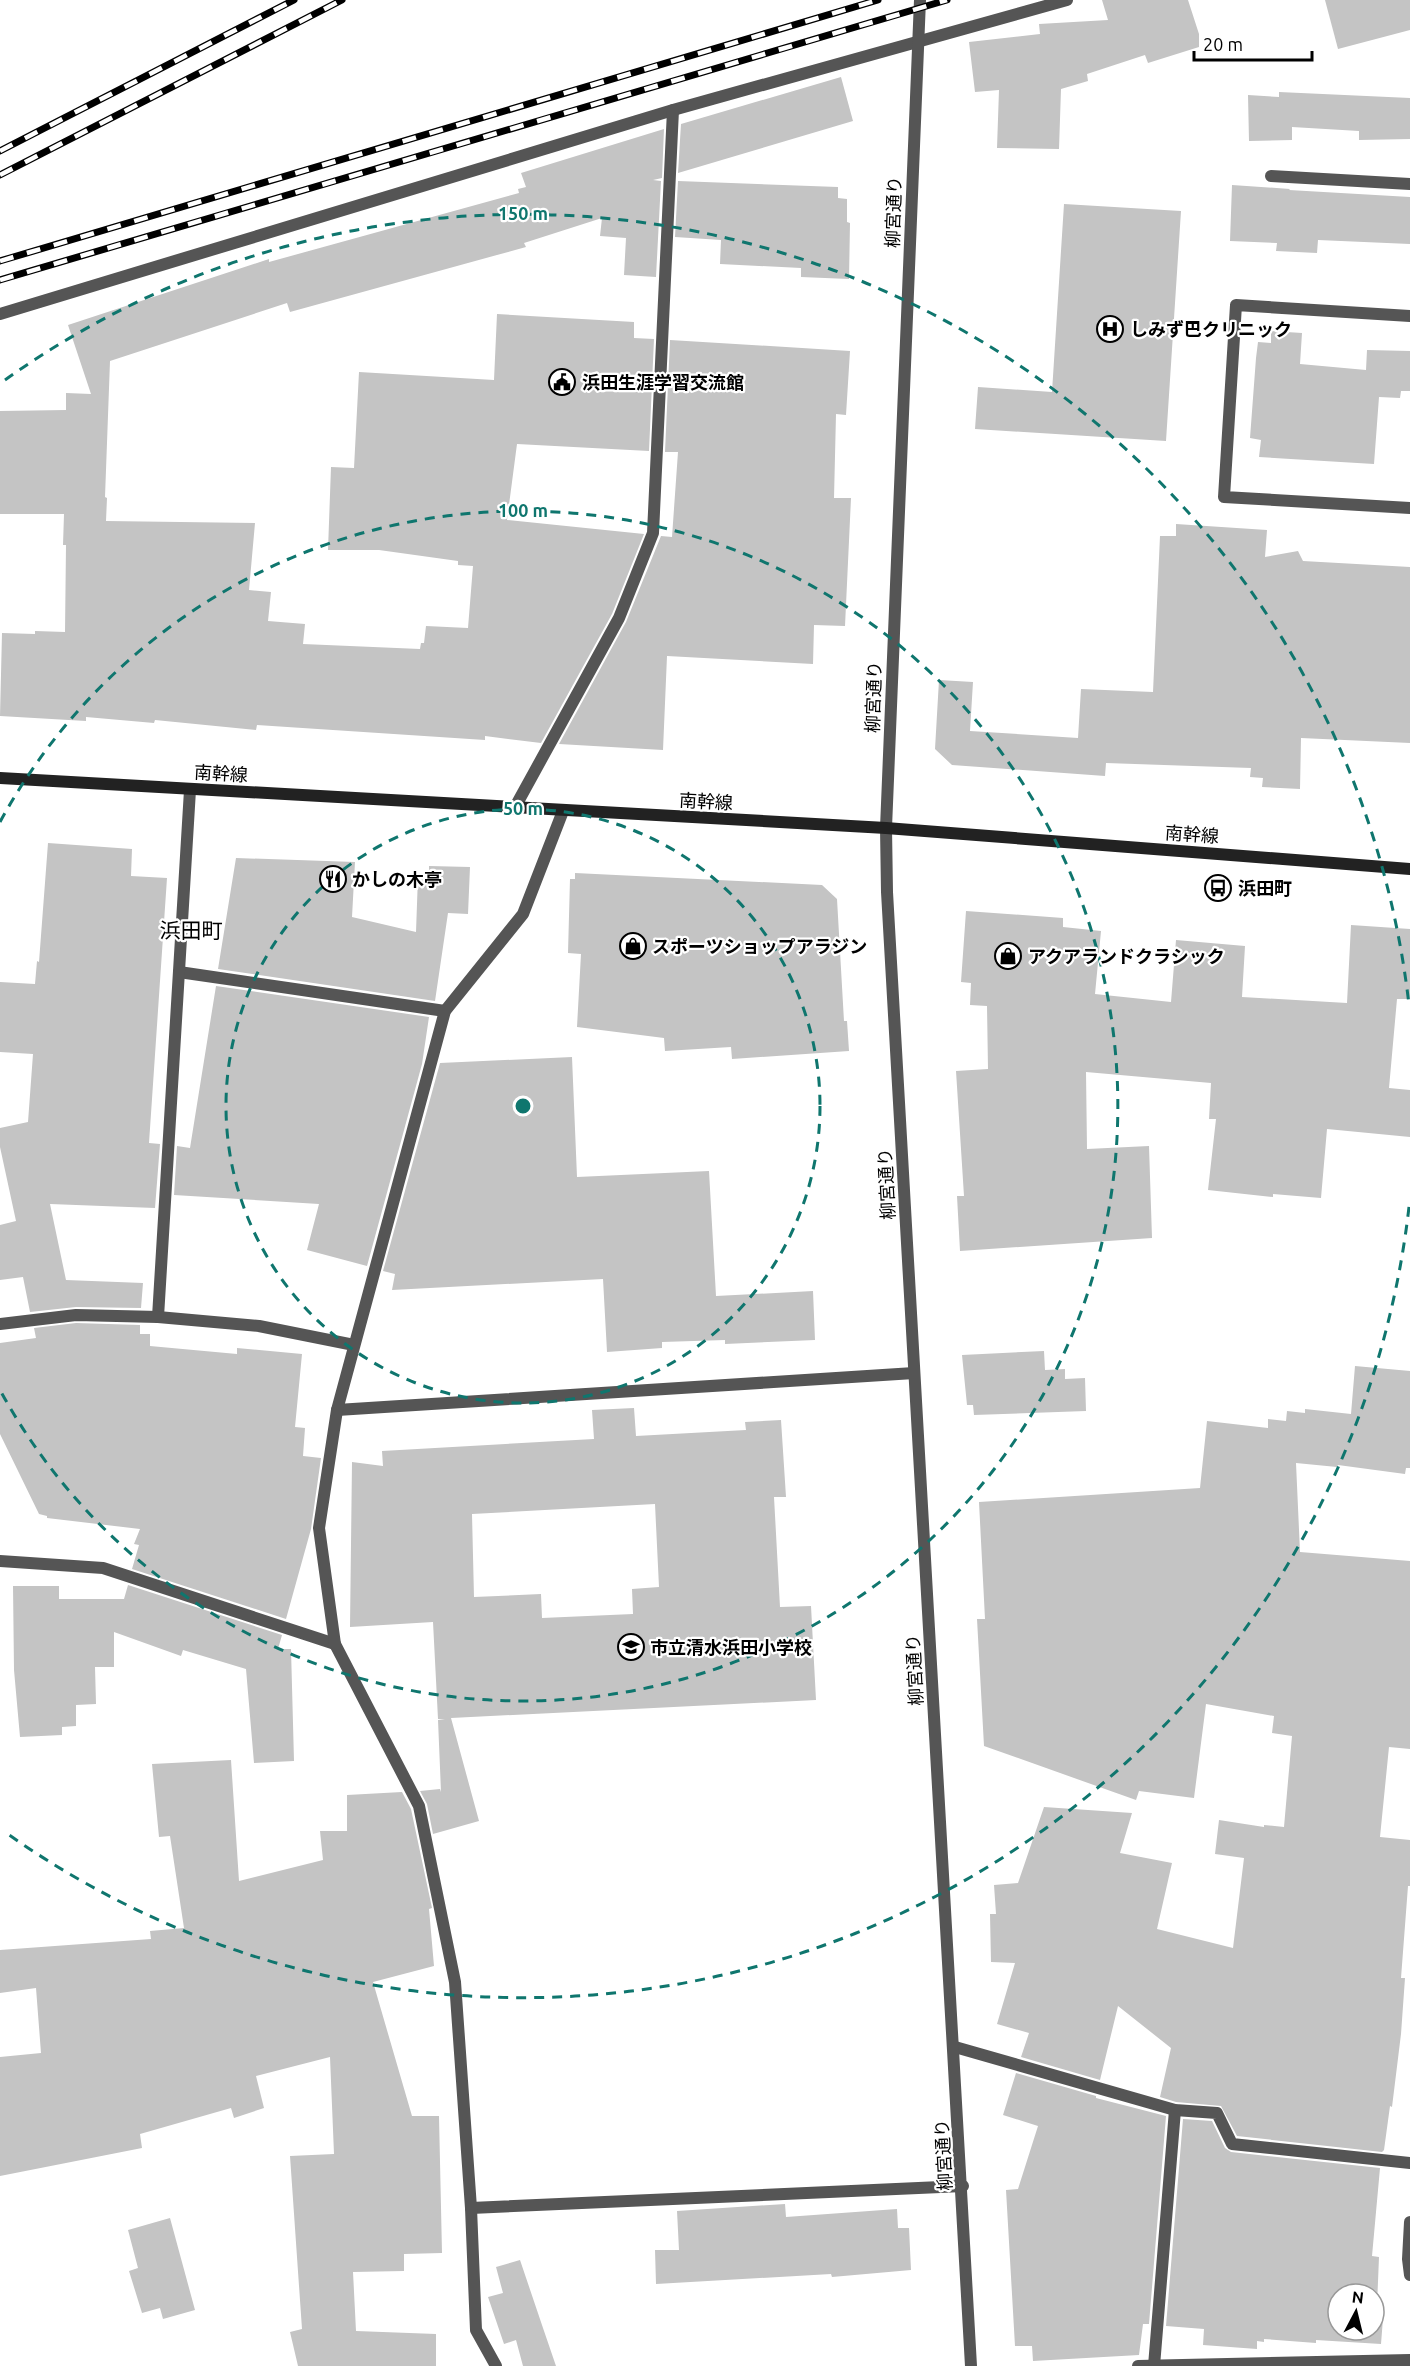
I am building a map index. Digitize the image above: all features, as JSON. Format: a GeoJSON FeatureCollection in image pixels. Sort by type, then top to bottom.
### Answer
{"type":"FeatureCollection","features":[{"type":"Feature","properties":{"kind":"main road","name":"南幹線"},"geometry":{"type":"LineString","coordinates":[[0,778],[514,809],[886,828],[1410,868]]}},
{"type":"Feature","properties":{"kind":"street","name":"柳宮通り"},"geometry":{"type":"LineString","coordinates":[[920,0],[886,828],[888,904],[963,2186],[971,2366]]}},
{"type":"Feature","properties":{"kind":"street"},"geometry":{"type":"LineString","coordinates":[[0,314],[673,110],[1067,0]]}},
{"type":"Feature","properties":{"kind":"street"},"geometry":{"type":"LineString","coordinates":[[514,809],[619,618],[653,533],[673,110]]}},
{"type":"Feature","properties":{"kind":"street"},"geometry":{"type":"LineString","coordinates":[[1270,177],[1410,184]]}},
{"type":"Feature","properties":{"kind":"street"},"geometry":{"type":"LineString","coordinates":[[1410,316],[1236,305],[1224,497],[1410,508]]}},
{"type":"Feature","properties":{"kind":"street"},"geometry":{"type":"LineString","coordinates":[[158,1317],[190,789]]}},
{"type":"Feature","properties":{"kind":"street"},"geometry":{"type":"LineString","coordinates":[[496,2366],[476,2330],[471,2208],[455,1982],[419,1806],[335,1644],[319,1528],[337,1410],[445,1011],[523,914],[563,811]]}},
{"type":"Feature","properties":{"kind":"street"},"geometry":{"type":"LineString","coordinates":[[179,972],[445,1011]]}},
{"type":"Feature","properties":{"kind":"street"},"geometry":{"type":"LineString","coordinates":[[0,1324],[76,1315],[158,1317],[258,1326],[354,1345]]}},
{"type":"Feature","properties":{"kind":"street"},"geometry":{"type":"LineString","coordinates":[[337,1410],[914,1373]]}},
{"type":"Feature","properties":{"kind":"street"},"geometry":{"type":"LineString","coordinates":[[0,1561],[104,1568],[335,1644]]}},
{"type":"Feature","properties":{"kind":"street"},"geometry":{"type":"LineString","coordinates":[[954,2047],[1175,2110],[1217,2113],[1232,2144],[1410,2163]]}},
{"type":"Feature","properties":{"kind":"street"},"geometry":{"type":"LineString","coordinates":[[1154,2365],[1175,2110]]}},
{"type":"Feature","properties":{"kind":"street"},"geometry":{"type":"LineString","coordinates":[[471,2208],[963,2186]]}},
{"type":"Feature","properties":{"kind":"street"},"geometry":{"type":"LineString","coordinates":[[1410,2222],[1408,2259],[1410,2274]]}},
{"type":"Feature","properties":{"kind":"street"},"geometry":{"type":"LineString","coordinates":[[1138,2366],[1410,2360]]}},
{"type":"Feature","properties":{"kind":"building"},"geometry":{"type":"Polygon","coordinates":[[[1102,0],[1188,0],[1199,34],[1199,47],[1148,63],[1145,55],[1087,74],[1088,81],[1061,89],[1059,149],[997,148],[999,90],[975,92],[969,42],[1040,34],[1039,24],[1108,20],[1102,0]]]}},
{"type":"Feature","properties":{"kind":"building"},"geometry":{"type":"Polygon","coordinates":[[[1325,0],[1410,0],[1410,30],[1338,49],[1325,0]]]}},
{"type":"Feature","properties":{"kind":"building"},"geometry":{"type":"Polygon","coordinates":[[[841,77],[853,121],[678,173],[681,124],[841,77]]]}},
{"type":"Feature","properties":{"kind":"building"},"geometry":{"type":"Polygon","coordinates":[[[1279,92],[1410,98],[1410,139],[1359,140],[1359,131],[1292,127],[1292,140],[1249,141],[1248,95],[1279,97],[1279,92]]]}},
{"type":"Feature","properties":{"kind":"building"},"geometry":{"type":"Polygon","coordinates":[[[664,129],[662,178],[653,180],[661,181],[656,277],[624,275],[626,238],[600,236],[602,218],[524,243],[526,247],[290,312],[287,303],[110,361],[106,521],[255,523],[249,590],[271,592],[268,621],[305,624],[303,644],[420,649],[421,643],[424,643],[426,626],[468,628],[473,566],[458,565],[458,561],[379,550],[328,550],[331,467],[354,468],[359,372],[494,380],[497,314],[634,322],[634,338],[654,339],[649,451],[517,444],[507,520],[644,534],[612,614],[541,743],[485,736],[485,740],[257,725],[256,730],[155,720],[154,723],[86,717],[86,721],[0,716],[2,633],[65,632],[66,545],[63,545],[64,514],[0,514],[0,411],[66,410],[66,393],[91,394],[68,325],[269,259],[269,262],[519,193],[518,189],[526,187],[521,173],[664,129]]]}},
{"type":"Feature","properties":{"kind":"building"},"geometry":{"type":"Polygon","coordinates":[[[678,181],[838,187],[838,198],[847,199],[847,222],[850,223],[849,279],[801,277],[801,268],[720,264],[721,240],[675,237],[678,181]]]}},
{"type":"Feature","properties":{"kind":"building"},"geometry":{"type":"Polygon","coordinates":[[[1232,185],[1410,197],[1410,244],[1318,240],[1317,253],[1276,251],[1277,243],[1230,241],[1232,185]]]}},
{"type":"Feature","properties":{"kind":"building"},"geometry":{"type":"Polygon","coordinates":[[[1064,204],[1181,211],[1166,441],[975,429],[978,387],[1052,392],[1064,204]]]}},
{"type":"Feature","properties":{"kind":"building"},"geometry":{"type":"Polygon","coordinates":[[[1271,331],[1302,333],[1300,364],[1366,370],[1367,350],[1410,351],[1410,391],[1401,391],[1400,398],[1379,397],[1374,464],[1259,457],[1261,440],[1250,438],[1256,358],[1258,342],[1271,343],[1271,331]]]}},
{"type":"Feature","properties":{"kind":"building"},"geometry":{"type":"Polygon","coordinates":[[[670,340],[850,351],[846,415],[836,414],[834,498],[851,498],[845,626],[814,625],[813,664],[667,656],[663,750],[559,744],[626,622],[661,536],[672,537],[678,452],[665,452],[670,340]]]}},
{"type":"Feature","properties":{"kind":"building"},"geometry":{"type":"Polygon","coordinates":[[[1176,524],[1267,530],[1265,557],[1298,551],[1303,561],[1410,567],[1410,743],[1301,738],[1300,789],[1262,787],[1263,778],[1250,777],[1251,768],[1106,763],[1105,776],[952,765],[935,749],[939,680],[973,682],[970,731],[1078,738],[1081,689],[1153,692],[1160,536],[1176,536],[1176,524]]]}},
{"type":"Feature","properties":{"kind":"building"},"geometry":{"type":"Polygon","coordinates":[[[48,843],[132,849],[131,876],[167,878],[149,1143],[160,1144],[155,1208],[50,1204],[66,1280],[143,1283],[141,1308],[76,1307],[30,1312],[23,1277],[0,1280],[0,1225],[16,1221],[0,1147],[0,1128],[28,1122],[33,1054],[0,1052],[0,982],[35,984],[37,961],[39,962],[48,843]]]}},
{"type":"Feature","properties":{"kind":"building"},"geometry":{"type":"Polygon","coordinates":[[[236,858],[355,862],[352,917],[416,932],[418,876],[429,876],[429,866],[470,867],[468,914],[448,913],[435,1001],[218,969],[236,858]]]}},
{"type":"Feature","properties":{"kind":"building"},"geometry":{"type":"Polygon","coordinates":[[[575,873],[822,885],[837,899],[844,1021],[847,1021],[849,1051],[732,1059],[731,1047],[665,1051],[664,1038],[577,1027],[581,954],[568,953],[570,879],[575,879],[575,873]]]}},
{"type":"Feature","properties":{"kind":"building"},"geometry":{"type":"Polygon","coordinates":[[[966,911],[1063,918],[1063,927],[1101,931],[1095,994],[1171,1002],[1176,940],[1245,946],[1242,997],[1347,1003],[1351,925],[1410,929],[1410,999],[1397,999],[1389,1088],[1410,1090],[1410,1137],[1327,1129],[1321,1198],[1273,1194],[1273,1197],[1208,1190],[1216,1119],[1209,1119],[1211,1083],[1086,1072],[1087,1149],[1149,1146],[1152,1238],[960,1251],[957,1196],[964,1196],[956,1071],[988,1069],[987,1006],[970,1005],[971,983],[961,982],[966,911]]]}},
{"type":"Feature","properties":{"kind":"building"},"geometry":{"type":"Polygon","coordinates":[[[216,986],[429,1017],[422,1064],[367,1266],[307,1250],[319,1204],[174,1195],[177,1146],[190,1148],[216,986]]]}},
{"type":"Feature","properties":{"kind":"building"},"geometry":{"type":"Polygon","coordinates":[[[572,1057],[577,1177],[709,1171],[716,1296],[813,1291],[815,1340],[725,1344],[725,1340],[662,1342],[662,1348],[607,1352],[603,1279],[392,1290],[395,1274],[383,1271],[440,1063],[572,1057]]]}},
{"type":"Feature","properties":{"kind":"building"},"geometry":{"type":"Polygon","coordinates":[[[76,1323],[140,1325],[140,1334],[150,1334],[150,1346],[237,1354],[237,1348],[302,1354],[295,1427],[305,1428],[303,1456],[321,1458],[311,1529],[286,1619],[132,1569],[139,1545],[134,1544],[140,1529],[47,1518],[39,1514],[0,1434],[0,1343],[36,1338],[34,1328],[76,1323]]]}},
{"type":"Feature","properties":{"kind":"building"},"geometry":{"type":"Polygon","coordinates":[[[1044,1351],[1045,1370],[1065,1369],[1065,1379],[1085,1378],[1086,1411],[974,1415],[973,1405],[967,1405],[962,1355],[1044,1351]]]}},
{"type":"Feature","properties":{"kind":"building"},"geometry":{"type":"Polygon","coordinates":[[[1355,1366],[1410,1371],[1410,1468],[1406,1468],[1405,1474],[1338,1465],[1337,1467],[1296,1463],[1300,1552],[1410,1561],[1410,1749],[1389,1747],[1380,1837],[1410,1840],[1410,1886],[1408,1886],[1401,1978],[1405,1978],[1401,2034],[1392,2107],[1390,2106],[1382,2152],[1237,2136],[1221,2106],[1176,2102],[1160,2097],[1171,2048],[1118,2006],[1100,2080],[1021,2057],[1029,2033],[997,2024],[1015,1963],[991,1962],[990,1914],[996,1914],[994,1885],[1018,1883],[1044,1807],[1132,1813],[1120,1853],[1172,1863],[1157,1929],[1233,1948],[1244,1858],[1215,1854],[1219,1820],[1264,1827],[1264,1825],[1284,1827],[1292,1736],[1272,1733],[1274,1716],[1206,1704],[1194,1798],[1139,1791],[1136,1800],[984,1746],[977,1619],[985,1619],[979,1502],[1200,1488],[1207,1421],[1268,1428],[1268,1419],[1286,1421],[1287,1411],[1305,1413],[1305,1409],[1351,1414],[1355,1366]]]}},
{"type":"Feature","properties":{"kind":"building"},"geometry":{"type":"Polygon","coordinates":[[[634,1408],[636,1436],[746,1430],[745,1422],[781,1420],[786,1497],[774,1497],[780,1607],[811,1606],[816,1700],[451,1718],[479,1821],[433,1834],[427,1804],[420,1791],[440,1789],[441,1792],[438,1720],[445,1719],[438,1719],[433,1622],[350,1627],[352,1462],[383,1466],[382,1451],[594,1439],[592,1410],[634,1408]],[[655,1504],[472,1514],[474,1597],[541,1594],[542,1618],[633,1614],[632,1589],[659,1587],[655,1504]]]}},
{"type":"Feature","properties":{"kind":"building"},"geometry":{"type":"Polygon","coordinates":[[[128,1585],[282,1635],[278,1649],[291,1649],[294,1761],[254,1763],[246,1669],[183,1650],[181,1656],[114,1632],[114,1667],[95,1667],[96,1704],[76,1705],[76,1726],[62,1727],[62,1735],[20,1737],[14,1670],[13,1586],[59,1586],[59,1599],[124,1599],[128,1585]]]}},
{"type":"Feature","properties":{"kind":"building"},"geometry":{"type":"Polygon","coordinates":[[[231,1760],[239,1881],[323,1860],[320,1831],[347,1831],[347,1795],[402,1792],[411,1809],[432,1908],[429,1909],[434,1966],[373,1982],[412,2116],[439,2116],[442,2253],[404,2254],[404,2271],[353,2272],[356,2331],[436,2334],[436,2366],[298,2366],[290,2332],[302,2329],[290,2156],[334,2154],[330,2057],[256,2076],[264,2108],[234,2118],[231,2108],[140,2134],[142,2148],[0,2176],[0,2057],[41,2053],[36,1988],[0,1993],[0,1950],[151,1939],[150,1931],[184,1928],[170,1836],[159,1837],[152,1764],[231,1760]]]}},
{"type":"Feature","properties":{"kind":"building"},"geometry":{"type":"Polygon","coordinates":[[[1016,2073],[1096,2096],[1096,2098],[1166,2116],[1149,2324],[1143,2324],[1139,2355],[1033,2361],[1032,2346],[1015,2346],[1006,2190],[1018,2189],[1038,2126],[1003,2115],[1016,2073]]]}},
{"type":"Feature","properties":{"kind":"building"},"geometry":{"type":"Polygon","coordinates":[[[1183,2119],[1212,2121],[1225,2148],[1231,2152],[1380,2168],[1372,2256],[1379,2257],[1378,2282],[1326,2282],[1326,2341],[1316,2340],[1316,2343],[1264,2339],[1264,2342],[1257,2341],[1257,2349],[1203,2345],[1204,2329],[1166,2326],[1183,2119]]]}},
{"type":"Feature","properties":{"kind":"building"},"geometry":{"type":"Polygon","coordinates":[[[785,2204],[786,2217],[897,2209],[898,2228],[909,2228],[911,2270],[832,2277],[831,2274],[656,2284],[655,2250],[679,2250],[677,2211],[785,2204]]]}},
{"type":"Feature","properties":{"kind":"building"},"geometry":{"type":"Polygon","coordinates":[[[170,2218],[195,2310],[163,2319],[160,2308],[142,2313],[129,2271],[138,2268],[128,2230],[170,2218]]]}},
{"type":"Feature","properties":{"kind":"building"},"geometry":{"type":"Polygon","coordinates":[[[520,2260],[556,2366],[523,2366],[516,2340],[504,2344],[488,2297],[503,2293],[496,2267],[520,2260]]]}},
{"type":"Feature","properties":{"kind":"building"},"geometry":{"type":"Polygon","coordinates":[[[1348,2342],[1381,2342],[1381,2344],[1348,2342]]]}},
{"type":"Feature","properties":{"kind":"railway"},"geometry":{"type":"LineString","coordinates":[[0,151],[294,0]]}},
{"type":"Feature","properties":{"kind":"railway"},"geometry":{"type":"LineString","coordinates":[[0,175],[342,0]]}},
{"type":"Feature","properties":{"kind":"railway"},"geometry":{"type":"LineString","coordinates":[[0,261],[878,0]]}},
{"type":"Feature","properties":{"kind":"railway"},"geometry":{"type":"LineString","coordinates":[[0,280],[947,0]]}},
{"type":"Feature","properties":{"kind":"place","name":"しみず巴クリニック"},"geometry":{"type":"Point","coordinates":[1110,329]}},
{"type":"Feature","properties":{"kind":"place","name":"浜田生涯学習交流館"},"geometry":{"type":"Point","coordinates":[562,382]}},
{"type":"Feature","properties":{"kind":"place","name":"かしの木亭"},"geometry":{"type":"Point","coordinates":[333,879]}},
{"type":"Feature","properties":{"kind":"place","name":"浜田町"},"geometry":{"type":"Point","coordinates":[1218,888]}},
{"type":"Feature","properties":{"kind":"place","name":"スポーツショップアラジン"},"geometry":{"type":"Point","coordinates":[633,946]}},
{"type":"Feature","properties":{"kind":"place","name":"アクアランドクラシック"},"geometry":{"type":"Point","coordinates":[1008,956]}},
{"type":"Feature","properties":{"kind":"place","name":"市立清水浜田小学校"},"geometry":{"type":"Point","coordinates":[631,1647]}},
{"type":"Feature","properties":{"kind":"district","name":"浜田町"},"geometry":{"type":"Point","coordinates":[191,930]}}]}
